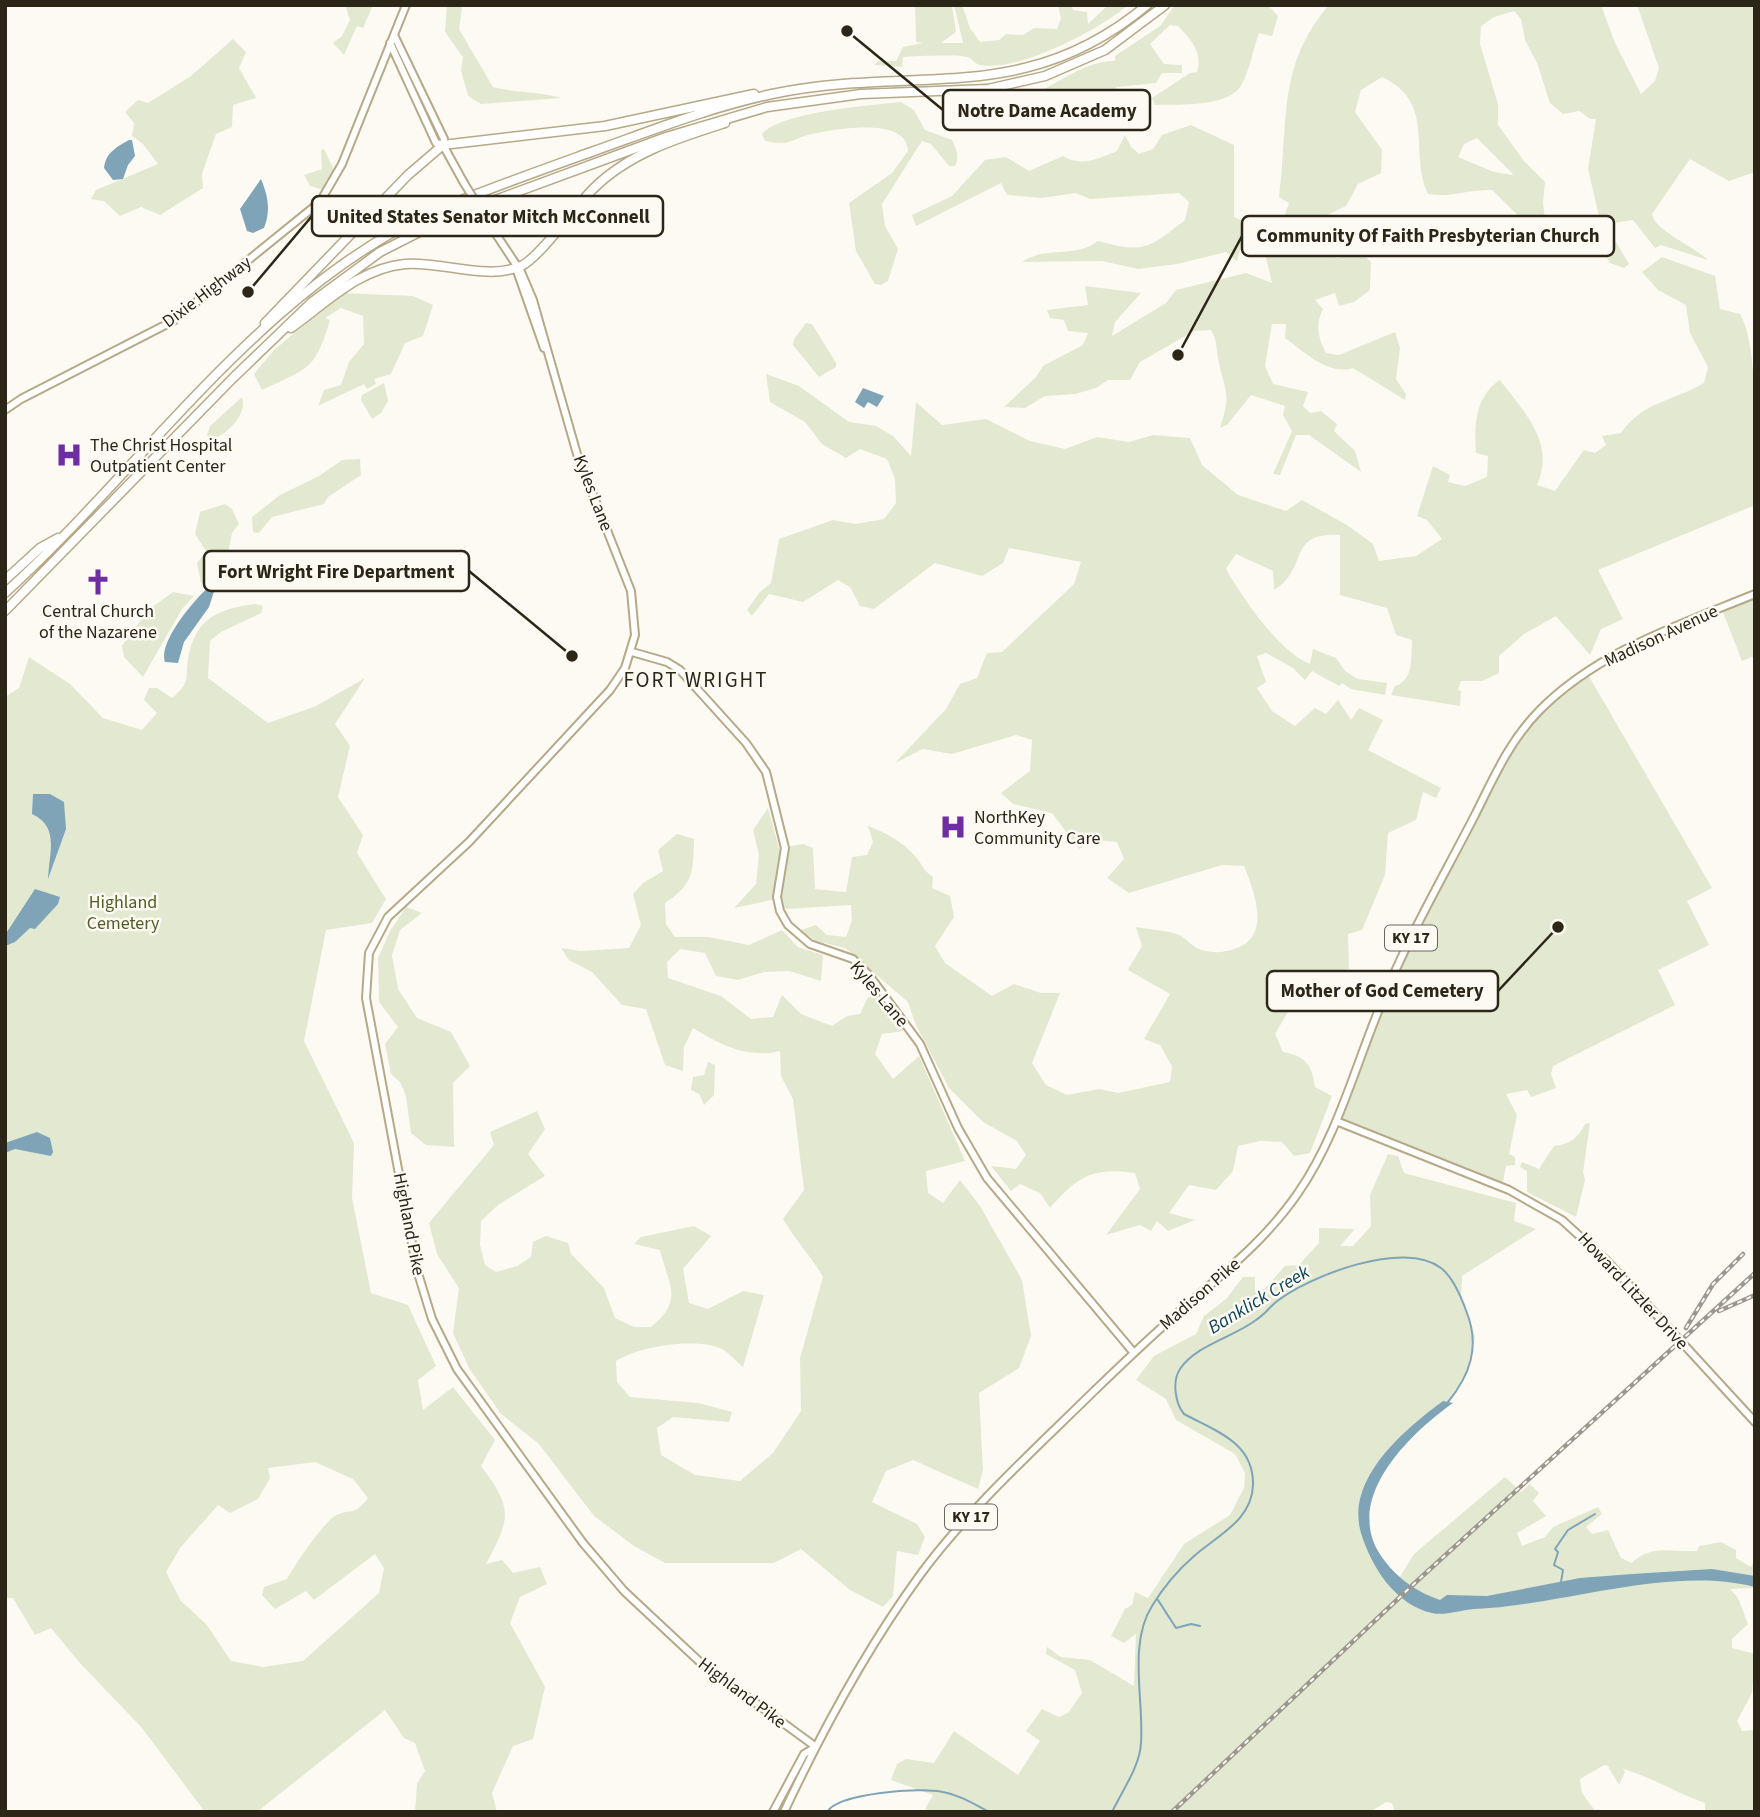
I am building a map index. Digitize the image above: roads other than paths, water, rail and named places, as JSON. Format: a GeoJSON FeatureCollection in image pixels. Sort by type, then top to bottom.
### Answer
{"type":"FeatureCollection","features":[{"type":"Feature","properties":{"kind":"highway"},"geometry":{"type":"LineString","coordinates":[[7,591],[40,548],[66,533],[252,340],[320,265],[430,154],[443,145],[605,126],[730,97],[859,82],[986,77],[1028,69],[1090,45],[1147,5]]}},
{"type":"Feature","properties":{"kind":"highway"},"geometry":{"type":"LineString","coordinates":[[5,611],[233,378],[312,302],[351,272],[436,223],[708,123],[812,99],[988,89],[1031,80],[1065,69],[1105,50],[1165,5]]}},
{"type":"Feature","properties":{"kind":"highway"},"geometry":{"type":"LineString","coordinates":[[252,340],[353,258],[397,230],[432,213],[676,121],[778,93]]}},
{"type":"Feature","properties":{"kind":"highway"},"geometry":{"type":"LineString","coordinates":[[268,344],[349,286],[379,269],[417,264],[508,271],[516,268],[524,264],[593,189],[623,164],[694,133],[812,99]]}},
{"type":"Feature","properties":{"kind":"highway"},"geometry":{"type":"LineString","coordinates":[[5,580],[28,565]]}},
{"type":"Feature","properties":{"kind":"main road","name":"Dixie Highway"},"geometry":{"type":"LineString","coordinates":[[5,410],[21,399],[173,321],[309,212],[334,183],[407,5]]}},
{"type":"Feature","properties":{"kind":"main road","name":"Kyles Lane"},"geometry":{"type":"LineString","coordinates":[[394,35],[444,139],[443,145],[516,268],[546,351],[578,454],[631,591],[636,619],[632,652],[667,662],[680,670],[756,755],[768,778],[785,848],[777,892],[782,915],[803,940],[850,957],[863,968],[920,1044],[962,1136],[987,1178],[1134,1353]]}},
{"type":"Feature","properties":{"kind":"main road","name":"Kyles Lane"},"geometry":{"type":"LineString","coordinates":[[390,43],[436,143],[443,145]]}},
{"type":"Feature","properties":{"kind":"main road"},"geometry":{"type":"LineString","coordinates":[[381,64],[393,62],[401,66]]}},
{"type":"Feature","properties":{"kind":"main road","name":"Madison Avenue"},"geometry":{"type":"LineString","coordinates":[[1492,780],[1525,727],[1575,680],[1648,638],[1755,594]]}},
{"type":"Feature","properties":{"kind":"main road","name":"Highland Pike"},"geometry":{"type":"LineString","coordinates":[[632,652],[617,682],[565,740],[469,842],[388,917],[369,953],[365,976],[366,998],[416,1269],[432,1319],[457,1369],[583,1543],[624,1591],[701,1663],[816,1746]]}},
{"type":"Feature","properties":{"kind":"main road","name":"Madison Pike"},"geometry":{"type":"LineString","coordinates":[[784,1812],[816,1746],[884,1629],[924,1570],[1039,1446],[1134,1353],[1241,1258],[1274,1224],[1310,1175],[1336,1121],[1391,981],[1492,780]]}},
{"type":"Feature","properties":{"kind":"main road","name":"Howard Litzler Drive"},"geometry":{"type":"LineString","coordinates":[[1336,1121],[1509,1190],[1562,1220],[1608,1261],[1755,1422]]}},
{"type":"Feature","properties":{"kind":"main road","name":"Madison Pike"},"geometry":{"type":"LineString","coordinates":[[773,1812],[804,1754],[816,1746]]}},
{"type":"Feature","properties":{"kind":"water"},"geometry":{"type":"Polygon","coordinates":[[[132,140],[135,156],[123,179],[113,180],[104,168],[105,162],[113,151],[132,140]]]}},
{"type":"Feature","properties":{"kind":"water"},"geometry":{"type":"Polygon","coordinates":[[[261,179],[268,209],[264,228],[253,233],[247,231],[240,209],[261,179]]]}},
{"type":"Feature","properties":{"kind":"water"},"geometry":{"type":"Polygon","coordinates":[[[863,388],[884,396],[877,407],[868,402],[864,408],[855,402],[863,388]]]}},
{"type":"Feature","properties":{"kind":"water"},"geometry":{"type":"Polygon","coordinates":[[[218,579],[209,607],[184,642],[178,663],[165,662],[164,653],[168,642],[182,617],[218,579]]]}},
{"type":"Feature","properties":{"kind":"water"},"geometry":{"type":"Polygon","coordinates":[[[33,794],[50,794],[64,802],[66,829],[48,879],[50,833],[41,819],[32,814],[33,794]]]}},
{"type":"Feature","properties":{"kind":"water"},"geometry":{"type":"Polygon","coordinates":[[[35,889],[60,897],[58,904],[35,929],[30,928],[15,942],[5,946],[5,935],[35,889]]]}},
{"type":"Feature","properties":{"kind":"water"},"geometry":{"type":"Polygon","coordinates":[[[37,1132],[50,1138],[53,1152],[51,1156],[15,1149],[5,1153],[5,1143],[37,1132]]]}},
{"type":"Feature","properties":{"kind":"water"},"geometry":{"type":"Polygon","coordinates":[[[1443,1401],[1453,1403],[1417,1433],[1385,1472],[1374,1493],[1369,1516],[1372,1538],[1384,1560],[1396,1574],[1416,1589],[1440,1600],[1447,1595],[1487,1596],[1580,1578],[1712,1569],[1755,1576],[1755,1587],[1722,1582],[1651,1584],[1442,1614],[1419,1609],[1407,1602],[1378,1571],[1365,1546],[1358,1513],[1370,1475],[1382,1457],[1412,1426],[1443,1401]]]}},
{"type":"Feature","properties":{"kind":"waterway","name":"Banklick Creek"},"geometry":{"type":"LineString","coordinates":[[1112,1812],[1140,1752],[1139,1655],[1145,1621],[1161,1593],[1182,1568],[1240,1518],[1251,1498],[1253,1485],[1252,1470],[1240,1448],[1220,1433],[1184,1414],[1175,1386],[1180,1369],[1205,1347],[1247,1326],[1276,1302],[1310,1282],[1357,1264],[1404,1257],[1425,1260],[1446,1272],[1460,1295],[1471,1325],[1471,1360],[1456,1392],[1448,1402]]}},
{"type":"Feature","properties":{"kind":"waterway"},"geometry":{"type":"LineString","coordinates":[[1561,1582],[1563,1570],[1554,1565],[1558,1552],[1555,1549],[1568,1530],[1595,1514]]}},
{"type":"Feature","properties":{"kind":"waterway"},"geometry":{"type":"LineString","coordinates":[[1158,1600],[1176,1628],[1191,1624],[1200,1626]]}},
{"type":"Feature","properties":{"kind":"waterway","name":"Banklick Creek"},"geometry":{"type":"LineString","coordinates":[[827,1812],[834,1805],[863,1796],[917,1790],[949,1793],[989,1812]]}},
{"type":"Feature","properties":{"kind":"railway"},"geometry":{"type":"LineString","coordinates":[[1686,1328],[1713,1284],[1743,1254]]}},
{"type":"Feature","properties":{"kind":"railway"},"geometry":{"type":"LineString","coordinates":[[1172,1812],[1417,1581],[1755,1273]]}},
{"type":"Feature","properties":{"kind":"railway"},"geometry":{"type":"LineString","coordinates":[[1719,1311],[1755,1295]]}},
{"type":"Feature","properties":{"kind":"place","name":"Notre Dame Academy"},"geometry":{"type":"Point","coordinates":[847,31]}},
{"type":"Feature","properties":{"kind":"place","name":"United States Senator Mitch McConnell"},"geometry":{"type":"Point","coordinates":[248,292]}},
{"type":"Feature","properties":{"kind":"place","name":"Community Of Faith Presbyterian Church"},"geometry":{"type":"Point","coordinates":[1178,355]}},
{"type":"Feature","properties":{"kind":"place","name":"The Christ Hospital Outpatient Center"},"geometry":{"type":"Point","coordinates":[69,455]}},
{"type":"Feature","properties":{"kind":"place","name":"Central Church of the Nazarene"},"geometry":{"type":"Point","coordinates":[98,582]}},
{"type":"Feature","properties":{"kind":"place","name":"Fort Wright Fire Department"},"geometry":{"type":"Point","coordinates":[572,656]}},
{"type":"Feature","properties":{"kind":"place","name":"NorthKey Community Care"},"geometry":{"type":"Point","coordinates":[953,827]}},
{"type":"Feature","properties":{"kind":"place","name":"Mother of God Cemetery"},"geometry":{"type":"Point","coordinates":[1558,927]}},
{"type":"Feature","properties":{"kind":"district","name":"FORT WRIGHT"},"geometry":{"type":"Point","coordinates":[696,680]}},
{"type":"Feature","properties":{"kind":"park label","name":"Highland Cemetery"},"geometry":{"type":"Point","coordinates":[123,912]}}]}
